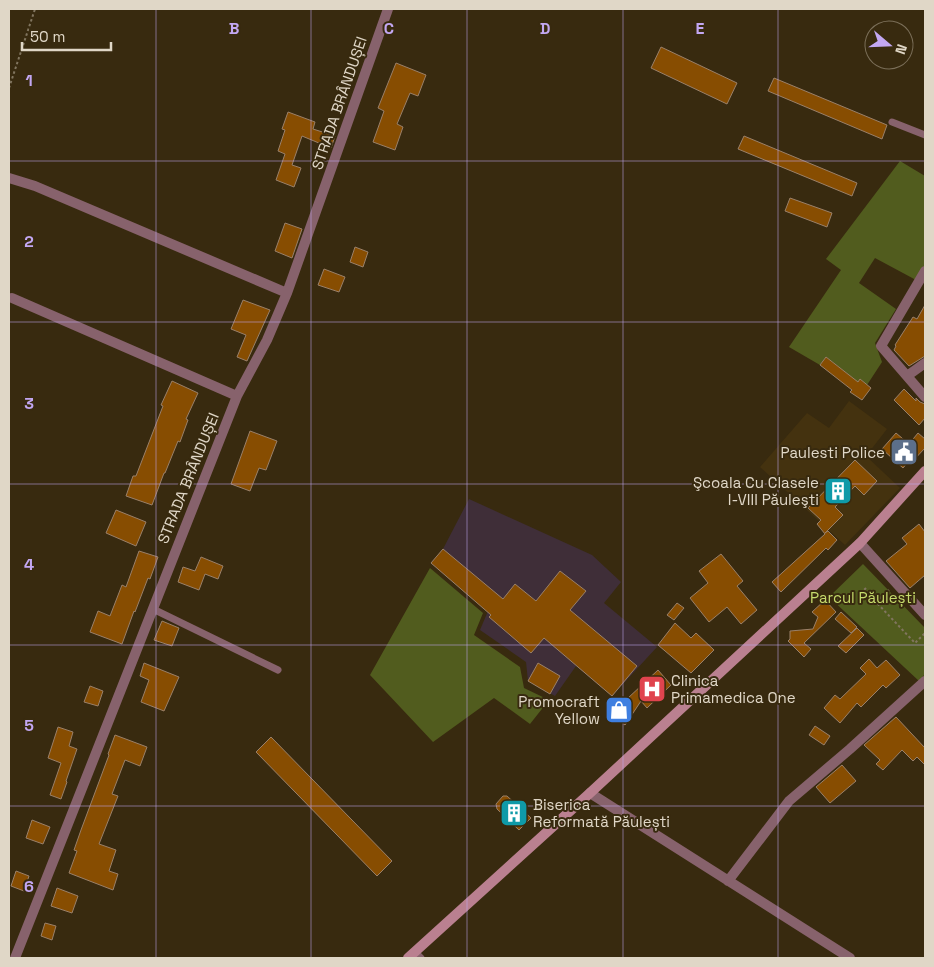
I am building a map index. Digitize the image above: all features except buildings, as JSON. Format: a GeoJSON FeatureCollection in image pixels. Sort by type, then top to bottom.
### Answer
{"type":"FeatureCollection","features":[{"type":"Feature","properties":{"kind":"main road"},"geometry":{"type":"LineString","coordinates":[[415,956],[860,542],[925,471]]}},
{"type":"Feature","properties":{"kind":"street","name":"STRADA BRÂNDUȘEI"},"geometry":{"type":"LineString","coordinates":[[15,958],[237,396],[267,340],[288,293],[388,9]]}},
{"type":"Feature","properties":{"kind":"street"},"geometry":{"type":"LineString","coordinates":[[9,178],[35,186],[288,293]]}},
{"type":"Feature","properties":{"kind":"street"},"geometry":{"type":"LineString","coordinates":[[925,271],[881,346],[925,397]]}},
{"type":"Feature","properties":{"kind":"street"},"geometry":{"type":"LineString","coordinates":[[12,298],[237,396]]}},
{"type":"Feature","properties":{"kind":"street"},"geometry":{"type":"LineString","coordinates":[[907,376],[925,363]]}},
{"type":"Feature","properties":{"kind":"street"},"geometry":{"type":"LineString","coordinates":[[860,542],[925,615]]}},
{"type":"Feature","properties":{"kind":"street"},"geometry":{"type":"LineString","coordinates":[[728,881],[789,800],[850,749],[925,681]]}},
{"type":"Feature","properties":{"kind":"street"},"geometry":{"type":"LineString","coordinates":[[590,793],[850,958]]}},
{"type":"Feature","properties":{"kind":"lane"},"geometry":{"type":"LineString","coordinates":[[892,122],[925,135]]}},
{"type":"Feature","properties":{"kind":"lane"},"geometry":{"type":"LineString","coordinates":[[153,609],[278,670]]}},
{"type":"Feature","properties":{"kind":"path"},"geometry":{"type":"LineString","coordinates":[[9,88],[34,9]]}},
{"type":"Feature","properties":{"kind":"path"},"geometry":{"type":"LineString","coordinates":[[866,588],[864,590],[915,643],[925,633]]}},
{"type":"Feature","properties":{"kind":"path"},"geometry":{"type":"LineString","coordinates":[[876,602],[886,593]]}},
{"type":"Feature","properties":{"kind":"shaded area"},"geometry":{"type":"Polygon","coordinates":[[[849,401],[887,429],[866,456],[900,488],[845,545],[760,467],[807,413],[829,428],[849,401]]]}},
{"type":"Feature","properties":{"kind":"shaded area"},"geometry":{"type":"Polygon","coordinates":[[[469,499],[592,555],[621,582],[604,603],[657,647],[612,696],[576,666],[555,696],[528,681],[526,662],[480,630],[488,611],[431,563],[443,549],[469,499]]]}},
{"type":"Feature","properties":{"kind":"green space"},"geometry":{"type":"Polygon","coordinates":[[[900,161],[925,176],[925,266],[916,280],[875,258],[859,283],[896,309],[875,343],[882,362],[867,385],[860,379],[855,386],[849,375],[826,357],[820,365],[789,347],[841,270],[826,259],[900,161]]]}},
{"type":"Feature","properties":{"kind":"green space","name":"Parcul Păulești"},"geometry":{"type":"Polygon","coordinates":[[[863,564],[925,628],[925,674],[919,681],[829,597],[863,564]]]}},
{"type":"Feature","properties":{"kind":"green space"},"geometry":{"type":"Polygon","coordinates":[[[430,568],[483,613],[474,635],[520,667],[524,688],[549,700],[530,724],[494,698],[433,742],[370,675],[430,568]]]}},
{"type":"Feature","properties":{"kind":"place","name":"Paulesti Police"},"geometry":{"type":"Point","coordinates":[904,452]}},
{"type":"Feature","properties":{"kind":"place","name":"Şcoala Cu Clasele I-VIII Păuleşti"},"geometry":{"type":"Point","coordinates":[838,491]}},
{"type":"Feature","properties":{"kind":"place","name":"Clinica Primamedica One"},"geometry":{"type":"Point","coordinates":[652,689]}},
{"type":"Feature","properties":{"kind":"place","name":"Promocraft Yellow"},"geometry":{"type":"Point","coordinates":[619,710]}},
{"type":"Feature","properties":{"kind":"place","name":"Biserica Reformată Păulești"},"geometry":{"type":"Point","coordinates":[514,813]}}]}
